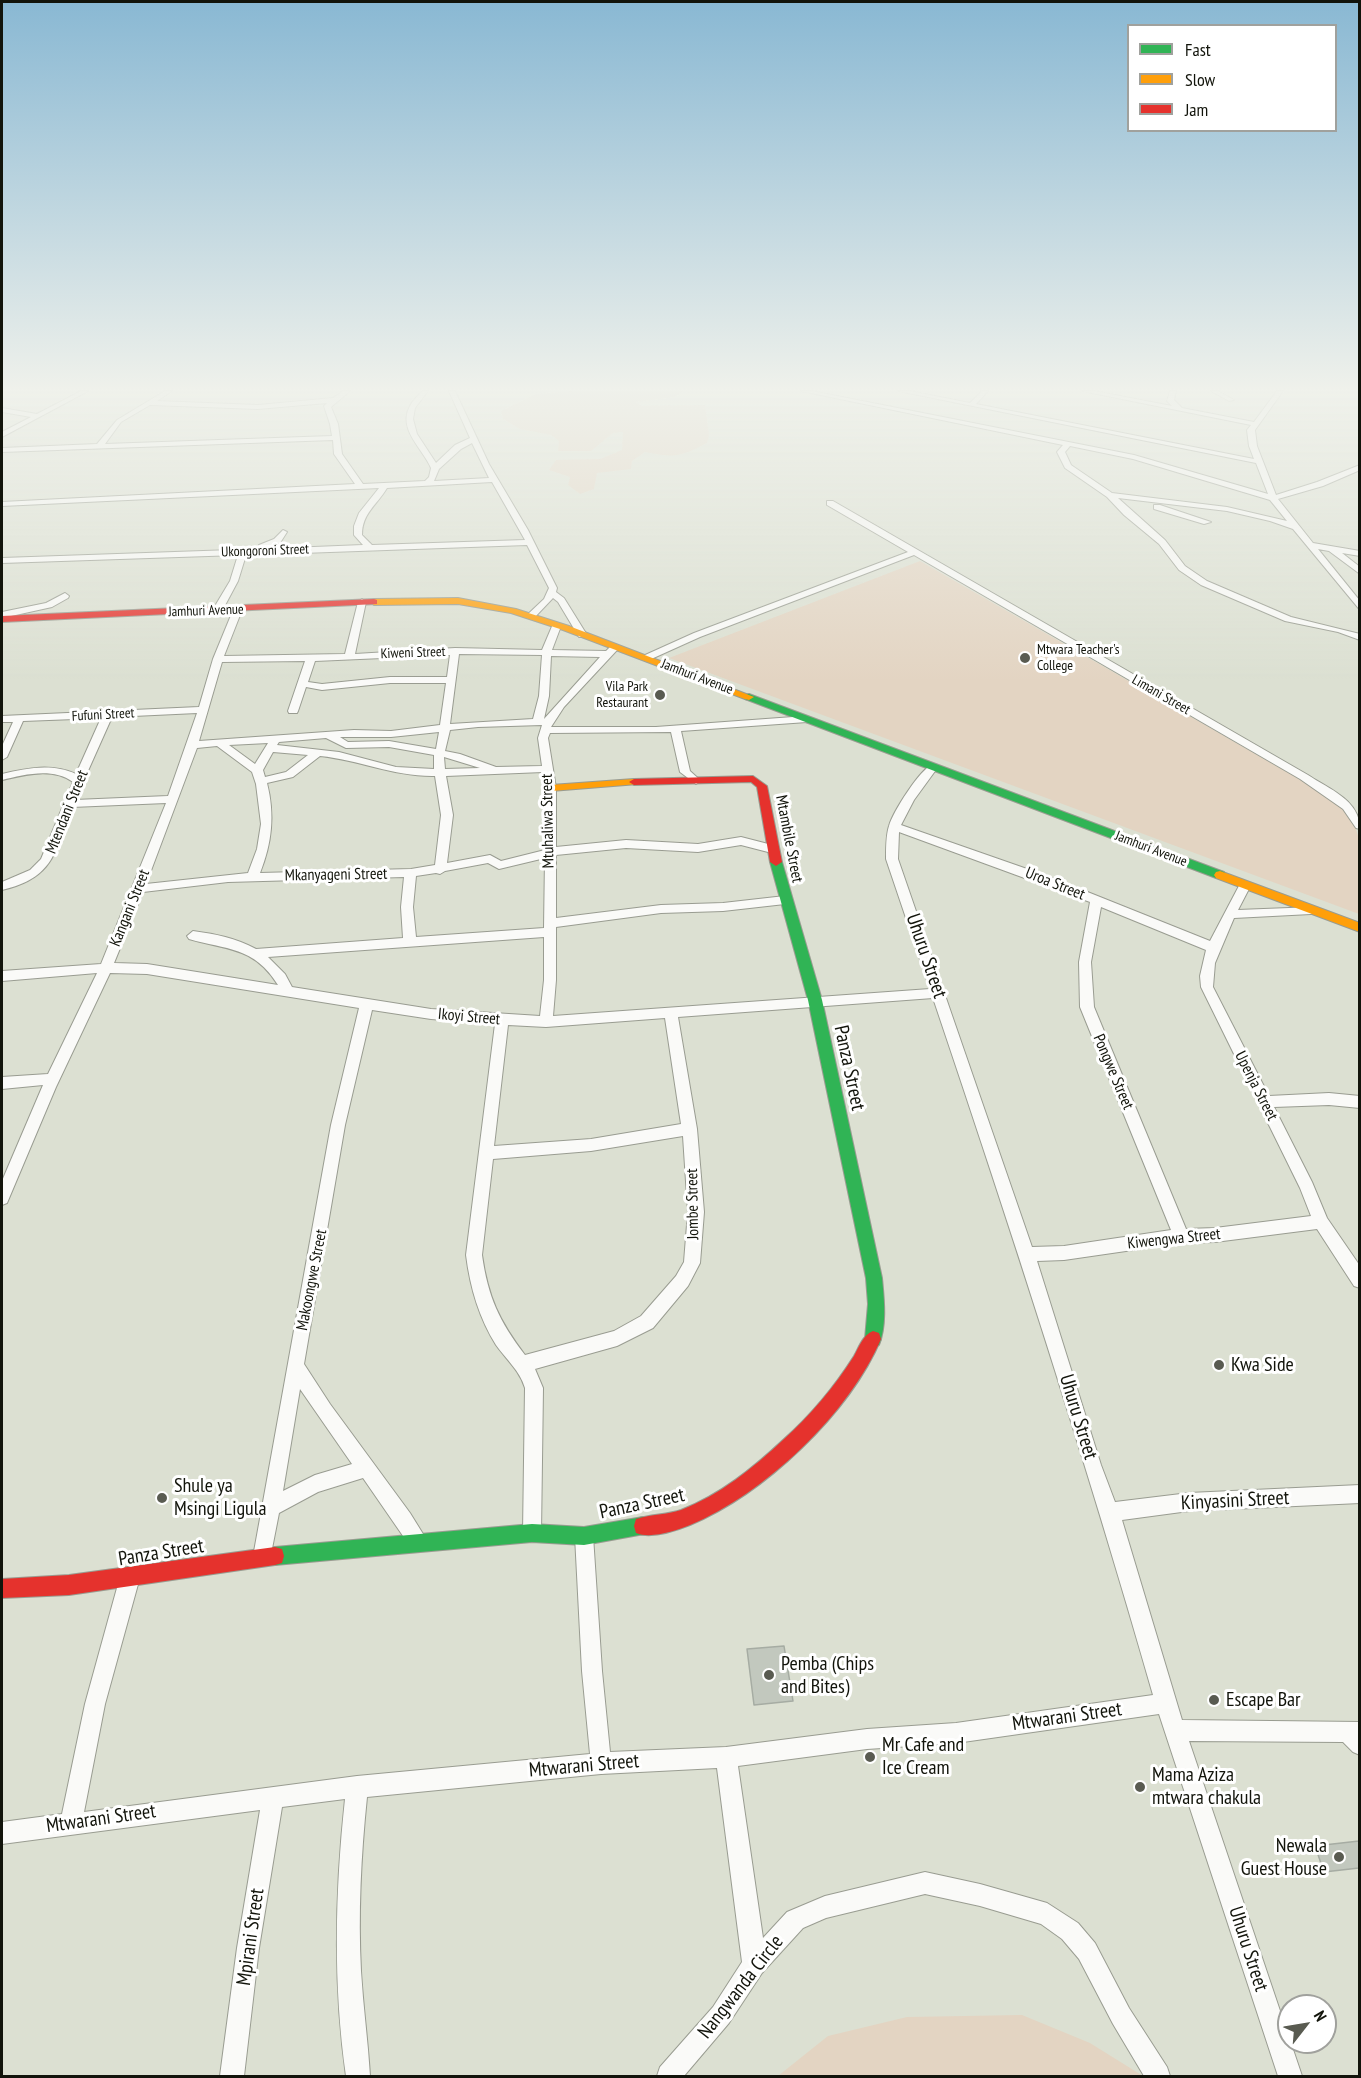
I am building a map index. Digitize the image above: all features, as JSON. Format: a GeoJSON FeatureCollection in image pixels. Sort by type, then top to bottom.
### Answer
{"type":"FeatureCollection","features":[{"type":"Feature","properties":{"kind":"street"},"geometry":{"type":"LineString","coordinates":[[2,504],[340,488]]}},
{"type":"Feature","properties":{"kind":"street"},"geometry":{"type":"LineString","coordinates":[[369,547],[358,535],[359,521],[367,504],[378,497],[383,488]]}},
{"type":"Feature","properties":{"kind":"street"},"geometry":{"type":"LineString","coordinates":[[499,488],[547,574],[552,593],[561,600],[582,635]]}},
{"type":"Feature","properties":{"kind":"street"},"geometry":{"type":"LineString","coordinates":[[1100,488],[1162,542],[1182,568],[1218,591],[1288,619],[1344,630],[1359,637]]}},
{"type":"Feature","properties":{"kind":"street"},"geometry":{"type":"LineString","coordinates":[[1240,488],[1273,498],[1307,488]]}},
{"type":"Feature","properties":{"kind":"street"},"geometry":{"type":"LineString","coordinates":[[1269,488],[1273,498],[1359,607]]}},
{"type":"Feature","properties":{"kind":"street"},"geometry":{"type":"LineString","coordinates":[[1110,495],[1138,500],[1230,508],[1296,527]]}},
{"type":"Feature","properties":{"kind":"street"},"geometry":{"type":"LineString","coordinates":[[1138,500],[1207,522]]}},
{"type":"Feature","properties":{"kind":"street","name":"Limani Street"},"geometry":{"type":"LineString","coordinates":[[830,503],[1304,777],[1347,806],[1359,825]]}},
{"type":"Feature","properties":{"kind":"street"},"geometry":{"type":"LineString","coordinates":[[217,611],[234,581],[246,552],[281,539],[283,532]]}},
{"type":"Feature","properties":{"kind":"street","name":"Ukongoroni Street"},"geometry":{"type":"LineString","coordinates":[[2,561],[529,542]]}},
{"type":"Feature","properties":{"kind":"street"},"geometry":{"type":"LineString","coordinates":[[273,543],[285,550]]}},
{"type":"Feature","properties":{"kind":"street"},"geometry":{"type":"LineString","coordinates":[[1311,545],[1359,554]]}},
{"type":"Feature","properties":{"kind":"street"},"geometry":{"type":"LineString","coordinates":[[1331,549],[1359,572]]}},
{"type":"Feature","properties":{"kind":"street"},"geometry":{"type":"LineString","coordinates":[[646,658],[697,635],[915,552]]}},
{"type":"Feature","properties":{"kind":"street"},"geometry":{"type":"LineString","coordinates":[[531,616],[552,593]]}},
{"type":"Feature","properties":{"kind":"street"},"geometry":{"type":"LineString","coordinates":[[2,617],[49,606],[65,596]]}},
{"type":"Feature","properties":{"kind":"street","name":"Jamhuri Avenue"},"geometry":{"type":"LineString","coordinates":[[2,617],[217,611],[362,602],[456,600],[477,602],[531,616],[582,635],[611,650],[646,658],[1359,928]]}},
{"type":"Feature","properties":{"kind":"street"},"geometry":{"type":"LineString","coordinates":[[350,654],[362,602]]}},
{"type":"Feature","properties":{"kind":"street","name":"Kangani Street"},"geometry":{"type":"LineString","coordinates":[[2,1197],[53,1079],[106,968],[192,745],[237,610]]}},
{"type":"Feature","properties":{"kind":"street","name":"Mtuhaliwa Street"},"geometry":{"type":"LineString","coordinates":[[546,1022],[550,980],[550,788],[543,738],[544,668],[556,626]]}},
{"type":"Feature","properties":{"kind":"street"},"geometry":{"type":"LineString","coordinates":[[544,724],[611,650]]}},
{"type":"Feature","properties":{"kind":"street","name":"Kiweni Street"},"geometry":{"type":"LineString","coordinates":[[219,659],[311,658],[350,654],[454,651],[611,650]]}},
{"type":"Feature","properties":{"kind":"street"},"geometry":{"type":"LineString","coordinates":[[440,870],[447,815],[438,753],[445,726],[454,651]]}},
{"type":"Feature","properties":{"kind":"street"},"geometry":{"type":"LineString","coordinates":[[293,711],[311,658]]}},
{"type":"Feature","properties":{"kind":"street"},"geometry":{"type":"LineString","coordinates":[[303,684],[327,687],[390,680],[452,680]]}},
{"type":"Feature","properties":{"kind":"street","name":"Fufuni Street"},"geometry":{"type":"LineString","coordinates":[[2,719],[204,710]]}},
{"type":"Feature","properties":{"kind":"street","name":"Mtendani Street"},"geometry":{"type":"LineString","coordinates":[[2,886],[42,867],[55,843],[68,804],[108,714]]}},
{"type":"Feature","properties":{"kind":"street"},"geometry":{"type":"LineString","coordinates":[[2,757],[19,719]]}},
{"type":"Feature","properties":{"kind":"street"},"geometry":{"type":"LineString","coordinates":[[192,745],[273,743],[328,735],[391,734],[445,726],[544,724],[600,732],[807,719]]}},
{"type":"Feature","properties":{"kind":"street"},"geometry":{"type":"LineString","coordinates":[[675,728],[685,772],[696,781]]}},
{"type":"Feature","properties":{"kind":"street"},"geometry":{"type":"LineString","coordinates":[[328,735],[336,742],[346,745],[384,743],[438,753],[494,770]]}},
{"type":"Feature","properties":{"kind":"street"},"geometry":{"type":"LineString","coordinates":[[219,743],[259,776],[289,775],[318,753]]}},
{"type":"Feature","properties":{"kind":"street"},"geometry":{"type":"LineString","coordinates":[[273,743],[339,755],[396,770],[442,774],[548,769]]}},
{"type":"Feature","properties":{"kind":"street"},"geometry":{"type":"LineString","coordinates":[[252,877],[266,839],[267,800],[259,776],[259,763],[273,743]]}},
{"type":"Feature","properties":{"kind":"street","name":"Uhuru Street"},"geometry":{"type":"LineString","coordinates":[[933,767],[910,796],[894,826],[892,859],[1027,1254],[1092,1465],[1110,1512],[1166,1703],[1290,2076]]}},
{"type":"Feature","properties":{"kind":"street"},"geometry":{"type":"LineString","coordinates":[[2,777],[61,771],[79,781]]}},
{"type":"Feature","properties":{"kind":"street","name":"Mtambile Street"},"geometry":{"type":"LineString","coordinates":[[550,788],[633,782],[749,778],[760,783],[772,849],[815,1000]]}},
{"type":"Feature","properties":{"kind":"street"},"geometry":{"type":"LineString","coordinates":[[68,804],[172,799]]}},
{"type":"Feature","properties":{"kind":"street","name":"Uroa Street"},"geometry":{"type":"LineString","coordinates":[[894,826],[966,850],[1214,948]]}},
{"type":"Feature","properties":{"kind":"street","name":"Mkanyageni Street"},"geometry":{"type":"LineString","coordinates":[[136,889],[252,877],[411,873],[440,870],[490,859],[499,865],[549,853],[626,844],[698,848],[741,841],[772,849]]}},
{"type":"Feature","properties":{"kind":"street"},"geometry":{"type":"LineString","coordinates":[[410,941],[407,889],[411,873]]}},
{"type":"Feature","properties":{"kind":"street","name":"Upenja Street"},"geometry":{"type":"LineString","coordinates":[[1245,885],[1205,971],[1207,987],[1266,1102],[1307,1187],[1321,1222],[1359,1281]]}},
{"type":"Feature","properties":{"kind":"street"},"geometry":{"type":"LineString","coordinates":[[258,953],[550,927],[661,909],[723,907],[785,900]]}},
{"type":"Feature","properties":{"kind":"street","name":"Pongwe Street"},"geometry":{"type":"LineString","coordinates":[[1096,901],[1085,962],[1087,1007],[1181,1236]]}},
{"type":"Feature","properties":{"kind":"street"},"geometry":{"type":"LineString","coordinates":[[1232,914],[1311,910]]}},
{"type":"Feature","properties":{"kind":"street"},"geometry":{"type":"LineString","coordinates":[[193,936],[231,943],[258,953],[277,972],[288,991]]}},
{"type":"Feature","properties":{"kind":"street","name":"Ikoyi Street"},"geometry":{"type":"LineString","coordinates":[[2,976],[106,968],[147,969],[366,1005],[502,1020],[546,1022],[815,1000],[939,993]]}},
{"type":"Feature","properties":{"kind":"street","name":"Panza Street"},"geometry":{"type":"LineString","coordinates":[[2,1589],[69,1585],[130,1578],[262,1557],[419,1542],[532,1533],[584,1536],[679,1520],[716,1504],[753,1480],[794,1441],[848,1382],[875,1336],[874,1278],[815,1000]]}},
{"type":"Feature","properties":{"kind":"street","name":"Makoongwe Street"},"geometry":{"type":"LineString","coordinates":[[262,1557],[268,1509],[338,1125],[366,1005]]}},
{"type":"Feature","properties":{"kind":"street","name":"Jombe Street"},"geometry":{"type":"LineString","coordinates":[[522,1364],[617,1338],[647,1322],[682,1281],[692,1263],[696,1212],[690,1129],[670,1012]]}},
{"type":"Feature","properties":{"kind":"street"},"geometry":{"type":"LineString","coordinates":[[502,1020],[474,1255],[478,1288],[489,1316],[522,1364],[534,1388],[532,1533]]}},
{"type":"Feature","properties":{"kind":"street"},"geometry":{"type":"LineString","coordinates":[[2,1083],[53,1079]]}},
{"type":"Feature","properties":{"kind":"street"},"geometry":{"type":"LineString","coordinates":[[1266,1102],[1329,1099],[1359,1102]]}},
{"type":"Feature","properties":{"kind":"street"},"geometry":{"type":"LineString","coordinates":[[486,1153],[591,1145],[690,1129]]}},
{"type":"Feature","properties":{"kind":"street","name":"Kiwengwa Street"},"geometry":{"type":"LineString","coordinates":[[1027,1254],[1064,1253],[1181,1236],[1215,1235],[1321,1222]]}},
{"type":"Feature","properties":{"kind":"street"},"geometry":{"type":"LineString","coordinates":[[295,1364],[312,1394],[419,1542]]}},
{"type":"Feature","properties":{"kind":"street"},"geometry":{"type":"LineString","coordinates":[[268,1509],[315,1484],[367,1468]]}},
{"type":"Feature","properties":{"kind":"street","name":"Kinyasini Street"},"geometry":{"type":"LineString","coordinates":[[1110,1512],[1189,1502],[1359,1494]]}},
{"type":"Feature","properties":{"kind":"street"},"geometry":{"type":"LineString","coordinates":[[584,1536],[592,1671],[602,1762]]}},
{"type":"Feature","properties":{"kind":"street"},"geometry":{"type":"LineString","coordinates":[[71,1822],[95,1704],[130,1578]]}},
{"type":"Feature","properties":{"kind":"street","name":"Mtwarani Street"},"geometry":{"type":"LineString","coordinates":[[2,1833],[71,1822],[357,1787],[602,1762],[726,1757],[867,1739],[956,1733],[1166,1703]]}},
{"type":"Feature","properties":{"kind":"street"},"geometry":{"type":"LineString","coordinates":[[1175,1730],[1217,1732],[1306,1728],[1355,1736]]}},
{"type":"Feature","properties":{"kind":"street"},"geometry":{"type":"LineString","coordinates":[[726,1757],[732,1818],[750,1922],[754,1965]]}},
{"type":"Feature","properties":{"kind":"street"},"geometry":{"type":"LineString","coordinates":[[357,1787],[350,1849],[348,1921],[350,2009],[358,2076]]}},
{"type":"Feature","properties":{"kind":"street","name":"Mpirani Street"},"geometry":{"type":"LineString","coordinates":[[232,2076],[248,1948],[273,1798]]}},
{"type":"Feature","properties":{"kind":"street","name":"Nangwanda Circle"},"geometry":{"type":"LineString","coordinates":[[669,2076],[721,2015],[754,1965],[795,1920],[825,1906],[925,1883],[1012,1903],[1047,1914],[1070,1931],[1088,1951],[1121,2016],[1158,2076]]}},
{"type":"Feature","properties":{"kind":"shaded area"},"geometry":{"type":"Polygon","coordinates":[[[572,488],[594,488],[594,489],[580,494],[572,488]]]}},
{"type":"Feature","properties":{"kind":"shaded area"},"geometry":{"type":"Polygon","coordinates":[[[920,561],[1339,802],[1353,820],[1359,839],[1359,914],[669,658],[920,561]]]}},
{"type":"Feature","properties":{"kind":"shaded area"},"geometry":{"type":"Polygon","coordinates":[[[1022,2015],[1090,2043],[1143,2076],[778,2076],[828,2036],[907,2017],[1022,2015]]]}},
{"type":"Feature","properties":{"kind":"building","name":"Pemba (Chips and Bites)"},"geometry":{"type":"Polygon","coordinates":[[[784,1646],[793,1701],[754,1705],[747,1649],[784,1646]]]}},
{"type":"Feature","properties":{"kind":"building","name":"Newala Guest House"},"geometry":{"type":"Polygon","coordinates":[[[1359,1841],[1359,1868],[1324,1872],[1315,1846],[1359,1841]]]}},
{"type":"Feature","properties":{"kind":"traffic: fast"},"geometry":{"type":"LineString","coordinates":[[749,697],[1220,875]]}},
{"type":"Feature","properties":{"kind":"traffic: fast"},"geometry":{"type":"LineString","coordinates":[[776,862],[815,1000],[874,1278],[876,1304],[873,1339]]}},
{"type":"Feature","properties":{"kind":"traffic: fast"},"geometry":{"type":"LineString","coordinates":[[275,1556],[532,1533],[584,1536],[643,1526]]}},
{"type":"Feature","properties":{"kind":"traffic: slow"},"geometry":{"type":"LineString","coordinates":[[374,602],[458,601],[513,611],[566,628],[749,697]]}},
{"type":"Feature","properties":{"kind":"traffic: slow"},"geometry":{"type":"LineString","coordinates":[[551,788],[634,782]]}},
{"type":"Feature","properties":{"kind":"traffic: slow"},"geometry":{"type":"LineString","coordinates":[[1220,875],[1360,928]]}},
{"type":"Feature","properties":{"kind":"traffic: jam"},"geometry":{"type":"LineString","coordinates":[[2,619],[374,602]]}},
{"type":"Feature","properties":{"kind":"traffic: jam"},"geometry":{"type":"LineString","coordinates":[[634,782],[753,779],[762,786],[776,862]]}},
{"type":"Feature","properties":{"kind":"traffic: jam"},"geometry":{"type":"LineString","coordinates":[[643,1526],[679,1520],[707,1508],[763,1470],[791,1446],[839,1392],[873,1339]]}},
{"type":"Feature","properties":{"kind":"traffic: jam"},"geometry":{"type":"LineString","coordinates":[[2,1589],[69,1585],[275,1556]]}},
{"type":"Feature","properties":{"kind":"place","name":"Mtwara Teacher's College"},"geometry":{"type":"Point","coordinates":[1025,658]}},
{"type":"Feature","properties":{"kind":"place","name":"Vila Park Restaurant"},"geometry":{"type":"Point","coordinates":[660,695]}},
{"type":"Feature","properties":{"kind":"place","name":"Kwa Side"},"geometry":{"type":"Point","coordinates":[1219,1365]}},
{"type":"Feature","properties":{"kind":"place","name":"Shule ya Msingi Ligula"},"geometry":{"type":"Point","coordinates":[162,1498]}},
{"type":"Feature","properties":{"kind":"place","name":"Pemba (Chips and Bites)"},"geometry":{"type":"Point","coordinates":[769,1675]}},
{"type":"Feature","properties":{"kind":"place","name":"Escape Bar"},"geometry":{"type":"Point","coordinates":[1214,1700]}},
{"type":"Feature","properties":{"kind":"place","name":"Mr Cafe and Ice Cream"},"geometry":{"type":"Point","coordinates":[870,1757]}},
{"type":"Feature","properties":{"kind":"place","name":"Mama Aziza mtwara chakula"},"geometry":{"type":"Point","coordinates":[1140,1787]}},
{"type":"Feature","properties":{"kind":"place","name":"Newala Guest House"},"geometry":{"type":"Point","coordinates":[1339,1857]}}]}
